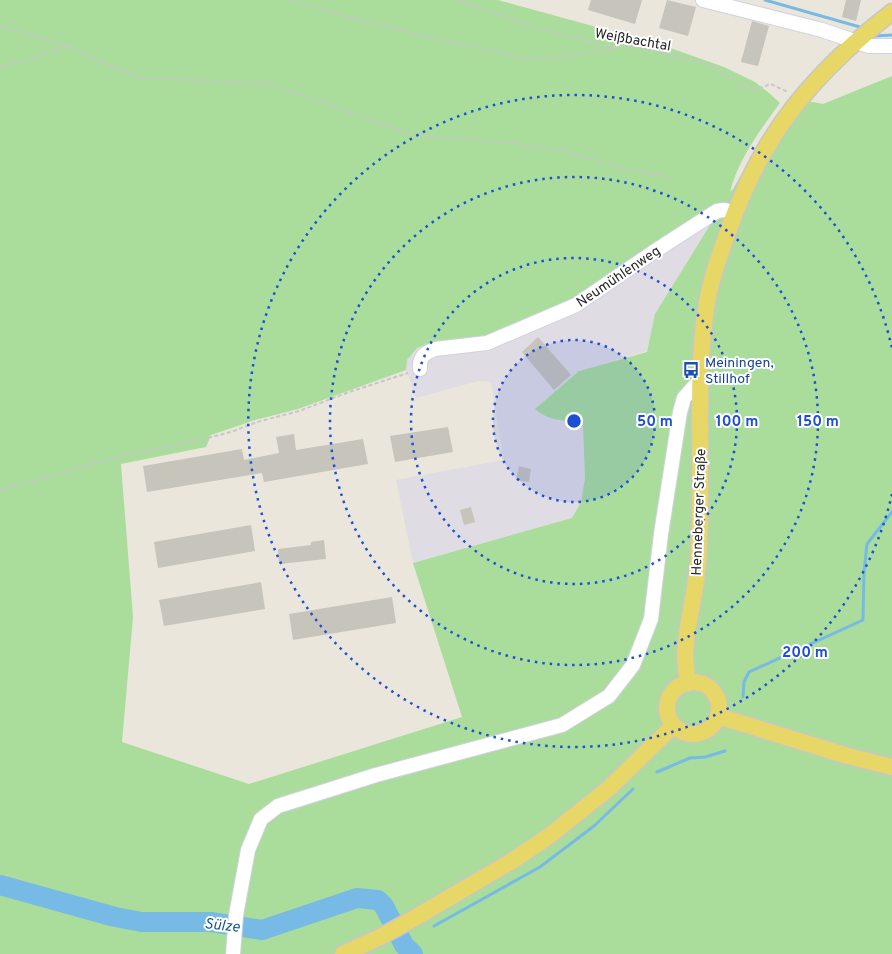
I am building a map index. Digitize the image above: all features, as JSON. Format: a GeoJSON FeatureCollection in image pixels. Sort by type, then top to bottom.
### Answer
{"type":"FeatureCollection","features":[{"type":"Feature","properties":{"kind":"main road","name":"Henneberger Straße"},"geometry":{"type":"LineString","coordinates":[[688,682],[685,664],[686,635],[694,593],[699,543],[702,345],[706,308],[720,253],[744,191],[761,156],[782,123],[825,70],[856,40],[892,12]]}},
{"type":"Feature","properties":{"kind":"main road"},"geometry":{"type":"LineString","coordinates":[[688,682],[703,684],[713,692],[717,699],[718,716],[710,728],[703,733],[685,734],[673,726],[667,714],[667,702],[676,688],[688,682]]}},
{"type":"Feature","properties":{"kind":"main road"},"geometry":{"type":"LineString","coordinates":[[718,716],[848,756],[892,767]]}},
{"type":"Feature","properties":{"kind":"main road"},"geometry":{"type":"LineString","coordinates":[[343,954],[382,936],[418,916],[515,859],[549,836],[608,789],[673,726]]}},
{"type":"Feature","properties":{"kind":"lane"},"geometry":{"type":"LineString","coordinates":[[703,0],[822,30],[869,46],[892,46]]}},
{"type":"Feature","properties":{"kind":"lane","name":"Neumühlenweg"},"geometry":{"type":"LineString","coordinates":[[420,369],[422,356],[428,352],[487,343],[576,305],[717,211],[735,212]]}},
{"type":"Feature","properties":{"kind":"lane"},"geometry":{"type":"LineString","coordinates":[[234,947],[236,915],[248,850],[261,819],[278,806],[376,775],[562,725],[610,696],[633,665],[651,619],[661,534],[680,412],[684,398],[700,380]]}},
{"type":"Feature","properties":{"kind":"path"},"geometry":{"type":"LineString","coordinates":[[289,0],[411,33],[529,59],[614,48]]}},
{"type":"Feature","properties":{"kind":"path","name":"Weißbachtal"},"geometry":{"type":"LineString","coordinates":[[457,0],[534,26],[614,48],[636,47],[706,64],[725,73],[743,86],[754,90],[771,84],[800,99]]}},
{"type":"Feature","properties":{"kind":"path"},"geometry":{"type":"LineString","coordinates":[[0,26],[67,46],[139,78],[268,83],[415,135],[512,143],[566,151],[617,167],[670,177]]}},
{"type":"Feature","properties":{"kind":"path"},"geometry":{"type":"LineString","coordinates":[[0,67],[19,63],[67,46]]}},
{"type":"Feature","properties":{"kind":"path"},"geometry":{"type":"LineString","coordinates":[[0,490],[118,457],[231,432],[257,422],[300,411],[349,392],[420,369]]}},
{"type":"Feature","properties":{"kind":"shaded area"},"geometry":{"type":"Polygon","coordinates":[[[733,189],[649,350],[579,371],[558,421],[578,422],[583,427],[585,478],[581,502],[572,518],[413,563],[396,480],[504,460],[491,382],[478,381],[416,398],[406,368],[407,360],[417,348],[698,220],[733,189]]]}},
{"type":"Feature","properties":{"kind":"green space"},"geometry":{"type":"Polygon","coordinates":[[[0,0],[498,0],[662,45],[724,67],[755,82],[769,93],[780,103],[744,157],[730,192],[754,152],[791,98],[823,104],[892,76],[892,954],[0,954],[0,0]],[[712,222],[574,302],[486,340],[428,344],[417,348],[407,360],[406,370],[298,409],[255,420],[211,435],[206,447],[121,464],[133,617],[122,742],[249,784],[462,717],[413,563],[572,518],[581,502],[585,478],[583,427],[578,422],[550,418],[535,409],[579,371],[647,352],[655,314],[712,222]]]}},
{"type":"Feature","properties":{"kind":"building"},"geometry":{"type":"Polygon","coordinates":[[[591,0],[642,0],[635,24],[588,10],[591,0]]]}},
{"type":"Feature","properties":{"kind":"building"},"geometry":{"type":"Polygon","coordinates":[[[667,0],[696,7],[688,36],[659,28],[667,0]]]}},
{"type":"Feature","properties":{"kind":"building"},"geometry":{"type":"Polygon","coordinates":[[[846,0],[861,0],[856,21],[842,17],[846,0]]]}},
{"type":"Feature","properties":{"kind":"building"},"geometry":{"type":"Polygon","coordinates":[[[752,21],[769,26],[758,66],[741,62],[752,21]]]}},
{"type":"Feature","properties":{"kind":"building"},"geometry":{"type":"Polygon","coordinates":[[[538,337],[571,375],[554,390],[522,352],[538,337]]]}},
{"type":"Feature","properties":{"kind":"building"},"geometry":{"type":"Polygon","coordinates":[[[448,427],[453,452],[395,462],[390,436],[448,427]]]}},
{"type":"Feature","properties":{"kind":"building"},"geometry":{"type":"Polygon","coordinates":[[[294,434],[296,450],[363,439],[368,464],[264,482],[262,473],[147,492],[143,466],[242,449],[244,460],[279,453],[276,437],[294,434]]]}},
{"type":"Feature","properties":{"kind":"building"},"geometry":{"type":"Polygon","coordinates":[[[519,466],[531,469],[529,482],[516,480],[519,466]]]}},
{"type":"Feature","properties":{"kind":"building"},"geometry":{"type":"Polygon","coordinates":[[[471,507],[475,522],[464,525],[460,510],[471,507]]]}},
{"type":"Feature","properties":{"kind":"building"},"geometry":{"type":"Polygon","coordinates":[[[251,525],[255,551],[158,568],[154,542],[251,525]]]}},
{"type":"Feature","properties":{"kind":"building"},"geometry":{"type":"Polygon","coordinates":[[[324,540],[326,559],[279,564],[278,549],[311,545],[311,542],[324,540]]]}},
{"type":"Feature","properties":{"kind":"building"},"geometry":{"type":"Polygon","coordinates":[[[261,582],[265,609],[164,626],[159,600],[261,582]]]}},
{"type":"Feature","properties":{"kind":"building"},"geometry":{"type":"Polygon","coordinates":[[[392,597],[396,623],[293,640],[289,614],[392,597]]]}},
{"type":"Feature","properties":{"kind":"waterway"},"geometry":{"type":"LineString","coordinates":[[765,0],[860,27]]}},
{"type":"Feature","properties":{"kind":"waterway"},"geometry":{"type":"LineString","coordinates":[[874,36],[892,35]]}},
{"type":"Feature","properties":{"kind":"waterway"},"geometry":{"type":"LineString","coordinates":[[743,697],[744,682],[749,672],[863,620],[864,572],[867,544],[892,512]]}},
{"type":"Feature","properties":{"kind":"waterway"},"geometry":{"type":"LineString","coordinates":[[657,772],[690,758],[705,757],[725,751]]}},
{"type":"Feature","properties":{"kind":"waterway"},"geometry":{"type":"LineString","coordinates":[[434,926],[540,867],[594,826],[633,789]]}},
{"type":"Feature","properties":{"kind":"waterway","name":"Sülze"},"geometry":{"type":"LineString","coordinates":[[0,885],[115,917],[142,922],[211,922],[262,930],[357,898],[378,900],[384,906],[404,945],[413,954]]}},
{"type":"Feature","properties":{"kind":"place","name":"Meiningen, Stillhof"},"geometry":{"type":"Point","coordinates":[691,370]}}]}
